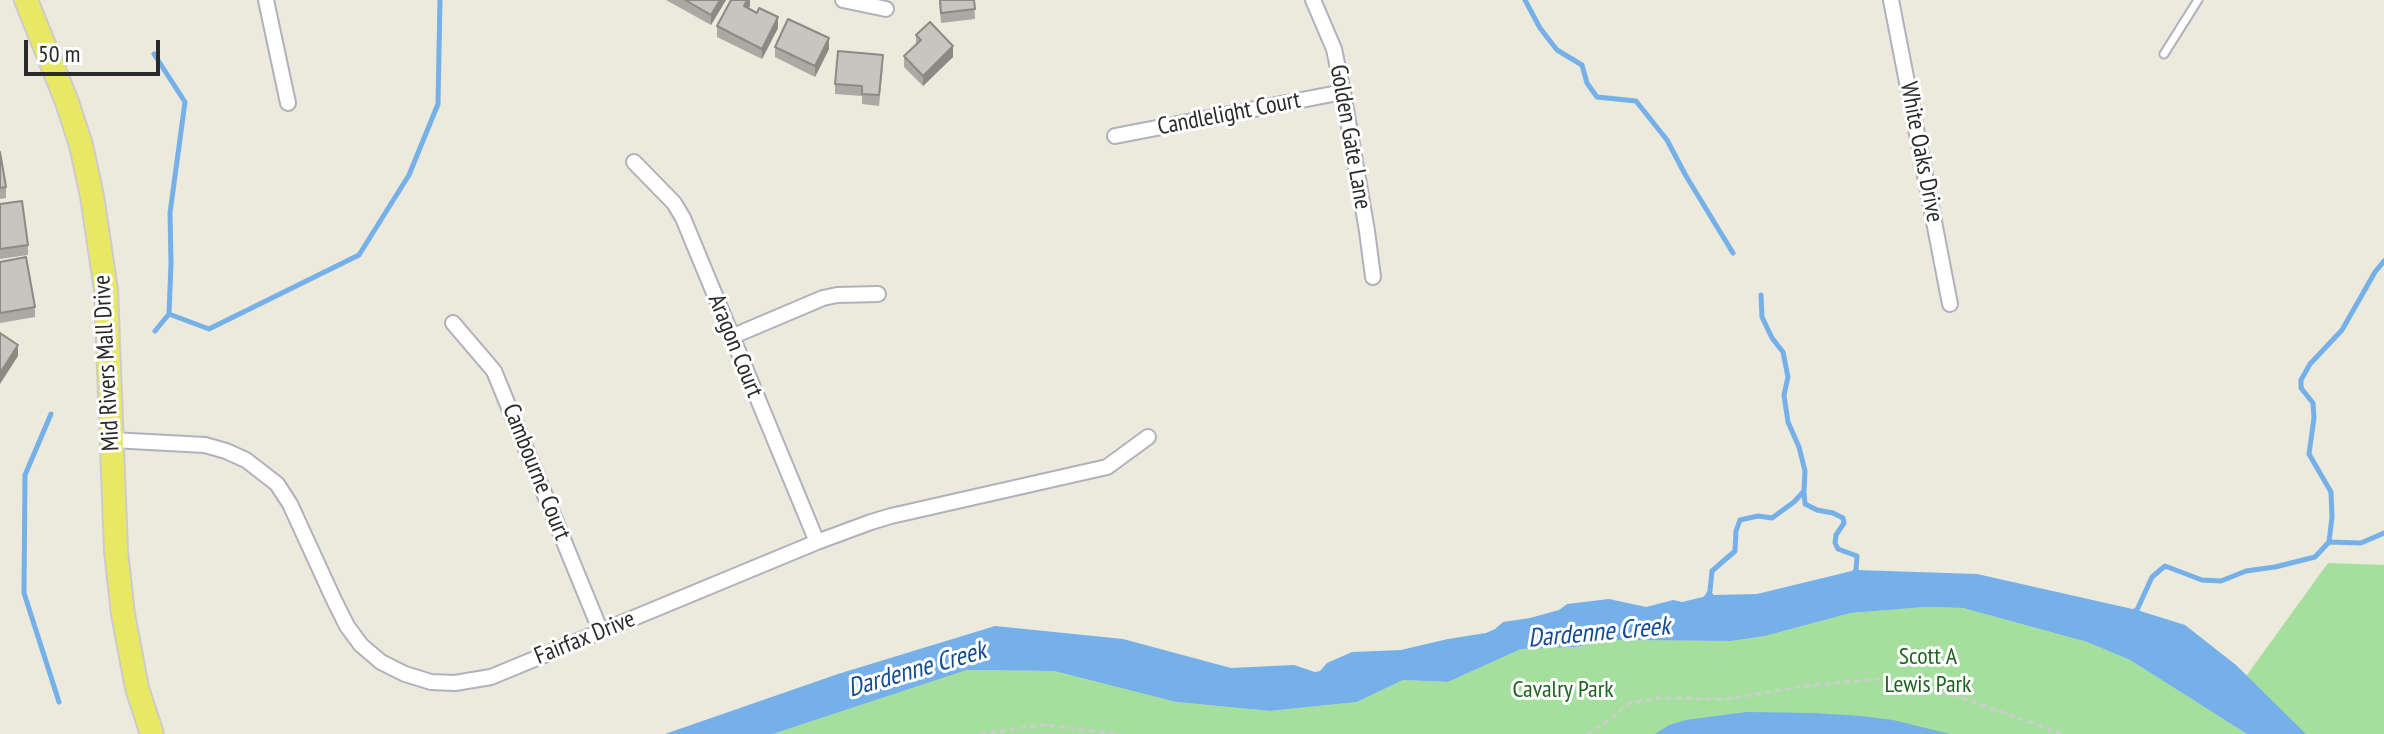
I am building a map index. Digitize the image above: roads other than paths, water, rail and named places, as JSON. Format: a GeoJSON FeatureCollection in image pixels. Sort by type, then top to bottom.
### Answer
{"type":"FeatureCollection","features":[{"type":"Feature","properties":{"kind":"main road","name":"Mid Rivers Mall Drive"},"geometry":{"type":"LineString","coordinates":[[26,0],[67,102],[81,145],[92,196],[106,290],[116,551],[123,614],[137,688],[152,734]]}},
{"type":"Feature","properties":{"kind":"street"},"geometry":{"type":"LineString","coordinates":[[266,0],[288,103]]}},
{"type":"Feature","properties":{"kind":"street"},"geometry":{"type":"LineString","coordinates":[[843,0],[886,9]]}},
{"type":"Feature","properties":{"kind":"street","name":"Golden Gate Lane"},"geometry":{"type":"LineString","coordinates":[[1313,0],[1334,49],[1373,277]]}},
{"type":"Feature","properties":{"kind":"street","name":"White Oaks Drive"},"geometry":{"type":"LineString","coordinates":[[1891,0],[1950,304]]}},
{"type":"Feature","properties":{"kind":"street","name":"Candlelight Court"},"geometry":{"type":"LineString","coordinates":[[1115,136],[1343,92]]}},
{"type":"Feature","properties":{"kind":"street","name":"Aragon Court"},"geometry":{"type":"LineString","coordinates":[[634,162],[674,203],[683,218],[817,542]]}},
{"type":"Feature","properties":{"kind":"street"},"geometry":{"type":"LineString","coordinates":[[731,337],[823,298],[878,294]]}},
{"type":"Feature","properties":{"kind":"street","name":"Cambourne Court"},"geometry":{"type":"LineString","coordinates":[[453,323],[494,371],[601,632]]}},
{"type":"Feature","properties":{"kind":"street","name":"Fairfax Drive"},"geometry":{"type":"LineString","coordinates":[[112,440],[205,445],[236,455],[261,470],[277,484],[290,504],[347,626],[361,645],[381,662],[405,674],[431,682],[455,683],[491,677],[817,542],[891,516],[1107,467],[1148,437]]}},
{"type":"Feature","properties":{"kind":"lane"},"geometry":{"type":"LineString","coordinates":[[2164,54],[2198,0]]}},
{"type":"Feature","properties":{"kind":"water","name":"Dardenne Creek"},"geometry":{"type":"Polygon","coordinates":[[[1856,570],[1977,574],[2137,610],[2185,625],[2236,665],[2306,734],[2247,734],[2130,660],[2087,642],[1963,608],[1925,607],[1851,613],[1765,636],[1731,641],[1610,640],[1576,647],[1521,649],[1448,682],[1403,680],[1357,702],[1270,711],[1176,702],[1054,671],[967,670],[773,734],[665,734],[838,674],[995,626],[1123,639],[1231,668],[1294,665],[1315,672],[1352,652],[1401,650],[1486,633],[1503,622],[1559,610],[1567,604],[1609,599],[1646,607],[1703,597],[1710,591],[1714,595],[1757,594],[1856,570]]]}},
{"type":"Feature","properties":{"kind":"water"},"geometry":{"type":"Polygon","coordinates":[[[1746,712],[1861,716],[1893,720],[1950,734],[1655,734],[1669,725],[1686,720],[1746,712]]]}},
{"type":"Feature","properties":{"kind":"waterway"},"geometry":{"type":"LineString","coordinates":[[169,314],[209,329],[359,255],[409,175],[438,104],[440,0]]}},
{"type":"Feature","properties":{"kind":"waterway"},"geometry":{"type":"LineString","coordinates":[[1525,0],[1540,28],[1557,50],[1582,65],[1587,83],[1597,97],[1636,101],[1667,140],[1733,253]]}},
{"type":"Feature","properties":{"kind":"waterway"},"geometry":{"type":"LineString","coordinates":[[154,54],[185,102],[170,213],[169,314],[155,331]]}},
{"type":"Feature","properties":{"kind":"waterway"},"geometry":{"type":"LineString","coordinates":[[2134,611],[2152,577],[2165,566],[2202,580],[2221,581],[2246,571],[2315,557],[2329,542],[2331,492],[2309,454],[2313,403],[2301,388],[2301,380],[2310,364],[2342,330],[2384,261]]}},
{"type":"Feature","properties":{"kind":"waterway"},"geometry":{"type":"LineString","coordinates":[[1707,597],[1712,571],[1735,551],[1740,520],[1758,516],[1772,518],[1804,491],[1805,471],[1788,422],[1784,395],[1788,377],[1783,352],[1762,317],[1761,295]]}},
{"type":"Feature","properties":{"kind":"waterway"},"geometry":{"type":"LineString","coordinates":[[51,414],[25,475],[24,593],[59,702]]}},
{"type":"Feature","properties":{"kind":"waterway"},"geometry":{"type":"LineString","coordinates":[[1804,492],[1805,504],[1843,518],[1844,523],[1835,543],[1838,549],[1857,556],[1853,574]]}},
{"type":"Feature","properties":{"kind":"waterway"},"geometry":{"type":"LineString","coordinates":[[2329,542],[2361,543],[2384,533]]}},
{"type":"Feature","properties":{"kind":"park label","name":"Scott A Lewis Park"},"geometry":{"type":"Point","coordinates":[1928,671]}},
{"type":"Feature","properties":{"kind":"park label","name":"Cavalry Park"},"geometry":{"type":"Point","coordinates":[1563,690]}}]}
